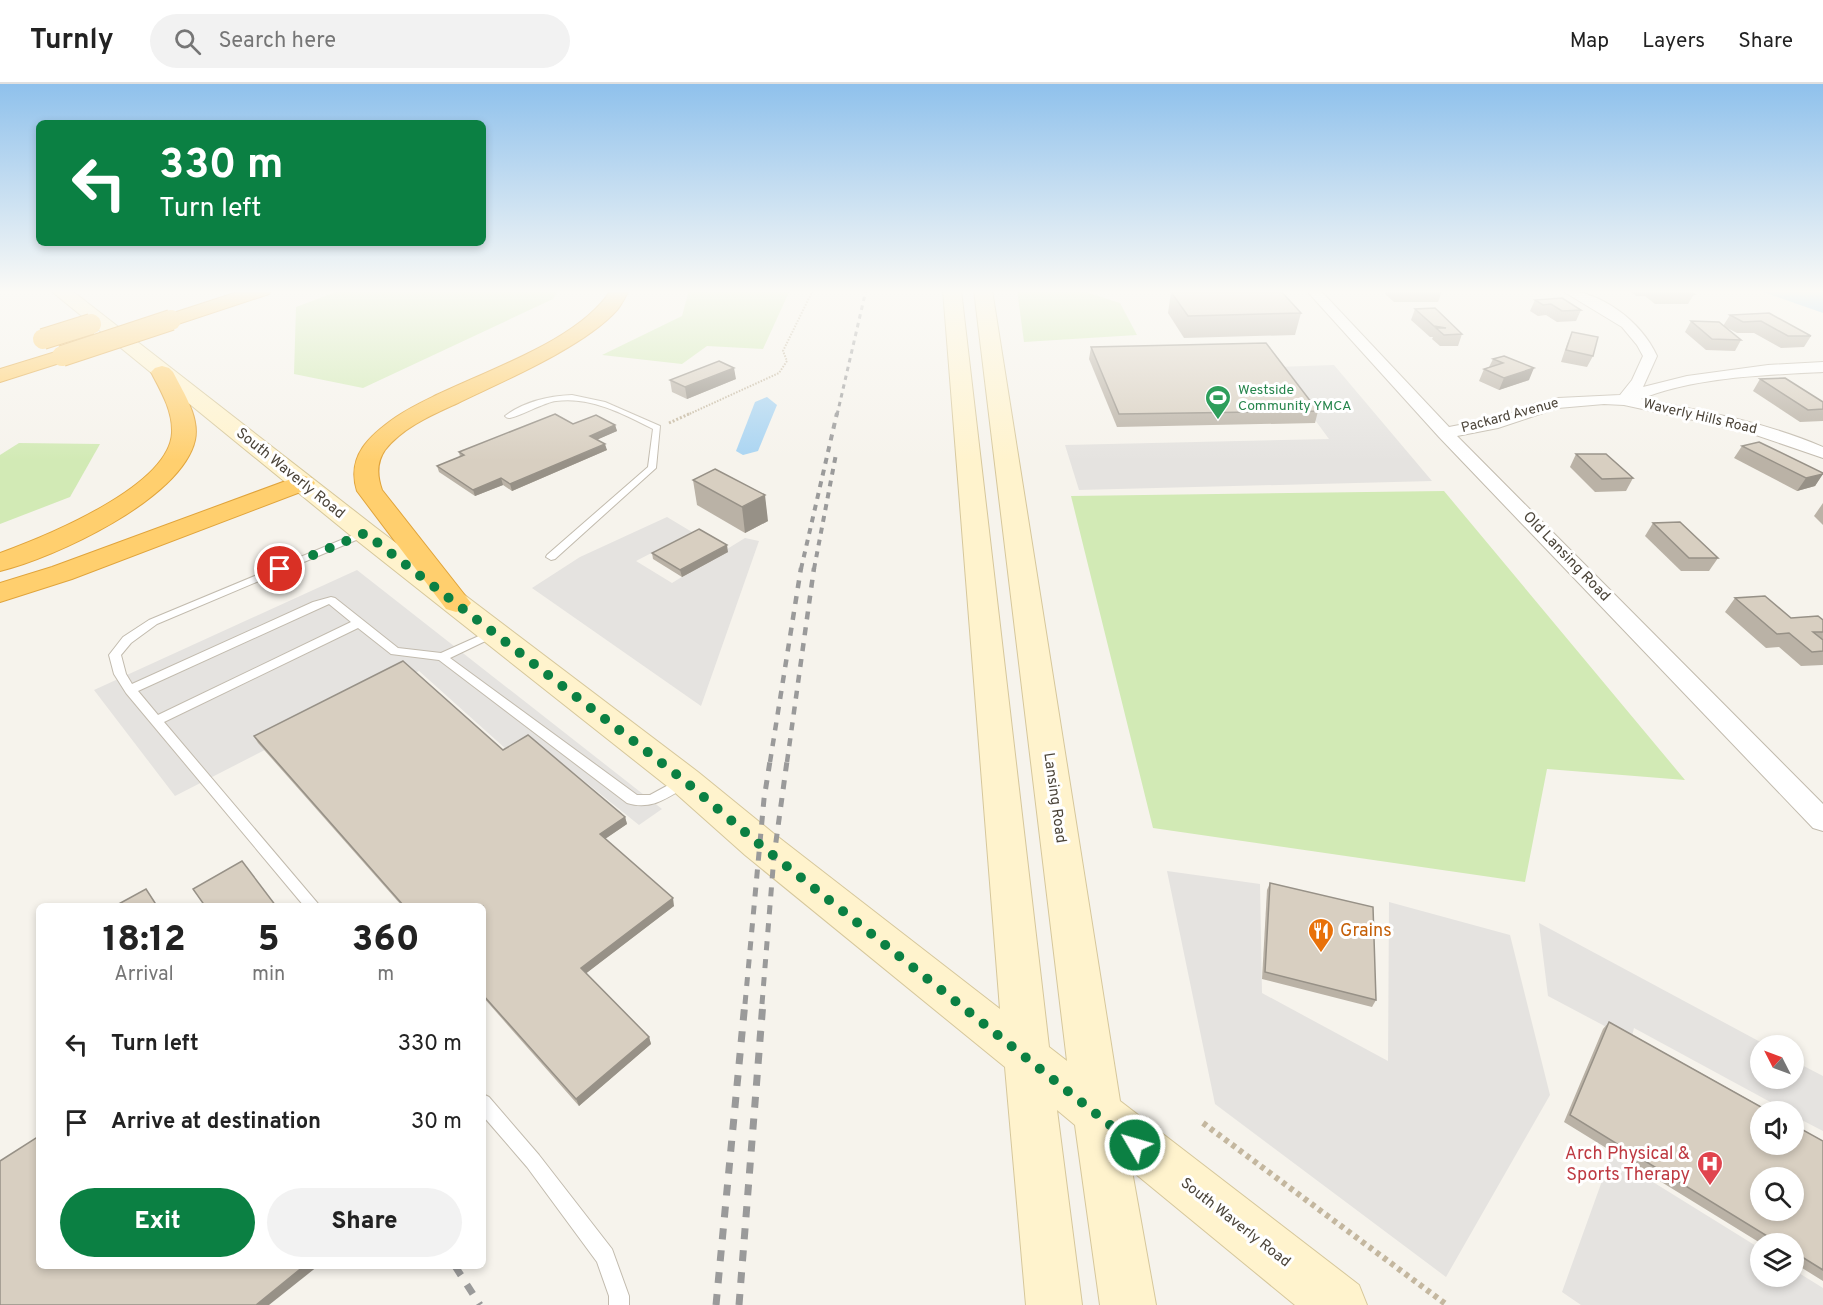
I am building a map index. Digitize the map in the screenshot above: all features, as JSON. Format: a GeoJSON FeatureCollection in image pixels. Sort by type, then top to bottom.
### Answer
{"type":"FeatureCollection","features":[{"type":"Feature","properties":{"kind":"highway"},"geometry":{"type":"LineString","coordinates":[[0,376],[89,347]]}},
{"type":"Feature","properties":{"kind":"highway"},"geometry":{"type":"LineString","coordinates":[[456,603],[366,484],[366,467],[372,450],[388,433],[414,416],[549,347]]}},
{"type":"Feature","properties":{"kind":"highway"},"geometry":{"type":"LineString","coordinates":[[0,562],[63,538],[118,509],[143,491],[175,458],[183,441],[183,422],[179,407],[162,372]]}},
{"type":"Feature","properties":{"kind":"highway"},"geometry":{"type":"LineString","coordinates":[[0,593],[62,573],[302,483]]}},
{"type":"Feature","properties":{"kind":"main road","name":"South Waverly Road"},"geometry":{"type":"LineString","coordinates":[[131,347],[365,533],[685,781],[759,844],[1340,1305]]}},
{"type":"Feature","properties":{"kind":"main road"},"geometry":{"type":"LineString","coordinates":[[958,347],[1053,1305]]}},
{"type":"Feature","properties":{"kind":"main road","name":"Lansing Road"},"geometry":{"type":"LineString","coordinates":[[991,347],[1098,1115],[1128,1305]]}},
{"type":"Feature","properties":{"kind":"street","name":"Old Lansing Road"},"geometry":{"type":"LineString","coordinates":[[1365,347],[1823,822]]}},
{"type":"Feature","properties":{"kind":"street","name":"Waverly Hills Road"},"geometry":{"type":"LineString","coordinates":[[1646,347],[1650,356],[1640,381],[1624,400],[1752,428],[1823,453]]}},
{"type":"Feature","properties":{"kind":"street","name":"Packard Avenue"},"geometry":{"type":"LineString","coordinates":[[1446,433],[1492,424],[1521,416],[1536,408],[1558,403],[1604,399],[1624,400],[1656,387],[1697,380],[1768,370],[1823,367]]}},
{"type":"Feature","properties":{"kind":"lane"},"geometry":{"type":"LineString","coordinates":[[509,416],[544,400],[578,398],[624,411],[657,428],[652,468],[551,557]]}},
{"type":"Feature","properties":{"kind":"lane"},"geometry":{"type":"LineString","coordinates":[[310,903],[130,690],[120,674],[115,655],[127,640],[153,622],[365,533]]}},
{"type":"Feature","properties":{"kind":"lane"},"geometry":{"type":"LineString","coordinates":[[130,690],[316,604],[331,600],[395,651],[442,657],[632,800],[640,803],[649,801],[685,781]]}},
{"type":"Feature","properties":{"kind":"lane"},"geometry":{"type":"LineString","coordinates":[[157,720],[359,623]]}},
{"type":"Feature","properties":{"kind":"lane"},"geometry":{"type":"LineString","coordinates":[[442,657],[495,633]]}},
{"type":"Feature","properties":{"kind":"lane"},"geometry":{"type":"LineString","coordinates":[[486,1106],[533,1161],[605,1256],[619,1296],[619,1305]]}},
{"type":"Feature","properties":{"kind":"path"},"geometry":{"type":"LineString","coordinates":[[657,428],[779,373],[787,361],[783,351],[785,347]]}},
{"type":"Feature","properties":{"kind":"path"},"geometry":{"type":"LineString","coordinates":[[1203,1123],[1447,1305]]}},
{"type":"Feature","properties":{"kind":"green space"},"geometry":{"type":"Polygon","coordinates":[[[295,347],[451,347],[363,388],[294,374],[295,347]]]}},
{"type":"Feature","properties":{"kind":"green space"},"geometry":{"type":"Polygon","coordinates":[[[618,347],[706,347],[682,364],[602,355],[618,347]]]}},
{"type":"Feature","properties":{"kind":"green space"},"geometry":{"type":"Polygon","coordinates":[[[725,347],[764,347],[763,349],[725,347]]]}},
{"type":"Feature","properties":{"kind":"green space"},"geometry":{"type":"Polygon","coordinates":[[[19,443],[100,444],[70,497],[0,524],[0,455],[19,443]]]}},
{"type":"Feature","properties":{"kind":"green space"},"geometry":{"type":"Polygon","coordinates":[[[1444,491],[1685,780],[1547,769],[1525,882],[1153,828],[1071,496],[1444,491]]]}},
{"type":"Feature","properties":{"kind":"shaded area"},"geometry":{"type":"Polygon","coordinates":[[[1334,365],[1432,481],[1079,490],[1065,445],[1329,439],[1276,367],[1334,365]]]}},
{"type":"Feature","properties":{"kind":"shaded area"},"geometry":{"type":"Polygon","coordinates":[[[667,517],[692,532],[636,561],[672,583],[745,538],[759,541],[701,706],[532,588],[580,557],[667,517]]]}},
{"type":"Feature","properties":{"kind":"shaded area"},"geometry":{"type":"Polygon","coordinates":[[[357,570],[662,809],[639,825],[528,736],[506,749],[419,671],[175,796],[94,690],[357,570]]]}},
{"type":"Feature","properties":{"kind":"shaded area"},"geometry":{"type":"Polygon","coordinates":[[[1167,871],[1260,884],[1262,993],[1388,1061],[1389,902],[1510,935],[1550,1095],[1446,1277],[1215,1104],[1167,871]]]}},
{"type":"Feature","properties":{"kind":"shaded area"},"geometry":{"type":"Polygon","coordinates":[[[1539,923],[1750,1036],[1750,1089],[1804,1089],[1804,1066],[1823,1076],[1823,1131],[1804,1121],[1804,1101],[1769,1101],[1634,1028],[1631,1040],[1548,996],[1539,923]]]}},
{"type":"Feature","properties":{"kind":"shaded area"},"geometry":{"type":"Polygon","coordinates":[[[1611,1156],[1750,1242],[1750,1287],[1804,1287],[1804,1276],[1823,1288],[1823,1305],[1581,1305],[1562,1292],[1611,1156]]]}},
{"type":"Feature","properties":{"kind":"water"},"geometry":{"type":"Polygon","coordinates":[[[767,397],[777,405],[758,451],[743,455],[736,451],[755,402],[767,397]]]}},
{"type":"Feature","properties":{"kind":"building"},"geometry":{"type":"Polygon","coordinates":[[[1091,347],[1269,347],[1318,411],[1119,414],[1091,347]]]}},
{"type":"Feature","properties":{"kind":"building"},"geometry":{"type":"Polygon","coordinates":[[[1567,347],[1595,347],[1593,356],[1566,350],[1567,347]]]}},
{"type":"Feature","properties":{"kind":"building"},"geometry":{"type":"Polygon","coordinates":[[[1504,356],[1534,368],[1504,378],[1484,369],[1503,363],[1493,359],[1504,356]]]}},
{"type":"Feature","properties":{"kind":"building"},"geometry":{"type":"Polygon","coordinates":[[[719,361],[734,368],[685,387],[670,380],[719,361]]]}},
{"type":"Feature","properties":{"kind":"building"},"geometry":{"type":"Polygon","coordinates":[[[1785,378],[1823,402],[1823,409],[1808,410],[1760,379],[1785,378]]]}},
{"type":"Feature","properties":{"kind":"building"},"geometry":{"type":"Polygon","coordinates":[[[555,414],[573,424],[596,415],[615,425],[590,436],[605,444],[510,484],[501,478],[473,490],[437,466],[464,455],[459,452],[555,414]]]}},
{"type":"Feature","properties":{"kind":"building"},"geometry":{"type":"Polygon","coordinates":[[[1759,442],[1823,474],[1806,478],[1742,446],[1759,442]]]}},
{"type":"Feature","properties":{"kind":"building"},"geometry":{"type":"Polygon","coordinates":[[[1576,454],[1606,454],[1633,478],[1602,479],[1576,454]]]}},
{"type":"Feature","properties":{"kind":"building"},"geometry":{"type":"Polygon","coordinates":[[[715,469],[765,495],[742,507],[693,480],[715,469]]]}},
{"type":"Feature","properties":{"kind":"building"},"geometry":{"type":"Polygon","coordinates":[[[1680,522],[1718,558],[1689,558],[1653,523],[1680,522]]]}},
{"type":"Feature","properties":{"kind":"building"},"geometry":{"type":"Polygon","coordinates":[[[699,529],[727,545],[680,570],[652,553],[699,529]]]}},
{"type":"Feature","properties":{"kind":"building"},"geometry":{"type":"Polygon","coordinates":[[[1765,596],[1791,618],[1818,616],[1823,620],[1823,632],[1813,632],[1823,640],[1823,651],[1812,652],[1789,633],[1777,634],[1735,598],[1765,596]]]}},
{"type":"Feature","properties":{"kind":"building"},"geometry":{"type":"Polygon","coordinates":[[[403,661],[503,750],[528,735],[625,817],[600,834],[673,898],[581,968],[649,1037],[576,1099],[486,998],[486,903],[401,903],[254,736],[403,661]]]}},
{"type":"Feature","properties":{"kind":"building"},"geometry":{"type":"Polygon","coordinates":[[[242,861],[274,903],[203,903],[193,889],[242,861]]]}},
{"type":"Feature","properties":{"kind":"building"},"geometry":{"type":"Polygon","coordinates":[[[1270,883],[1373,907],[1376,1000],[1265,972],[1270,883]]]}},
{"type":"Feature","properties":{"kind":"building"},"geometry":{"type":"Polygon","coordinates":[[[146,889],[155,903],[120,903],[146,889]]]}},
{"type":"Feature","properties":{"kind":"building"},"geometry":{"type":"Polygon","coordinates":[[[1609,1022],[1750,1101],[1750,1155],[1804,1155],[1804,1131],[1823,1141],[1823,1270],[1804,1258],[1804,1233],[1762,1233],[1570,1115],[1609,1022]]]}},
{"type":"Feature","properties":{"kind":"building"},"geometry":{"type":"Polygon","coordinates":[[[36,1138],[36,1269],[300,1269],[256,1305],[0,1305],[0,1161],[36,1138]]]}},
{"type":"Feature","properties":{"kind":"railway"},"geometry":{"type":"LineString","coordinates":[[837,415],[853,347]]}},
{"type":"Feature","properties":{"kind":"railway"},"geometry":{"type":"LineString","coordinates":[[801,569],[837,413]]}},
{"type":"Feature","properties":{"kind":"railway"},"geometry":{"type":"LineString","coordinates":[[814,569],[836,454]]}},
{"type":"Feature","properties":{"kind":"railway"},"geometry":{"type":"LineString","coordinates":[[770,762],[801,568]]}},
{"type":"Feature","properties":{"kind":"railway"},"geometry":{"type":"LineString","coordinates":[[787,762],[814,568]]}},
{"type":"Feature","properties":{"kind":"railway"},"geometry":{"type":"LineString","coordinates":[[745,1004],[764,799],[770,761]]}},
{"type":"Feature","properties":{"kind":"railway"},"geometry":{"type":"LineString","coordinates":[[762,1004],[774,856],[787,761]]}},
{"type":"Feature","properties":{"kind":"railway"},"geometry":{"type":"LineString","coordinates":[[716,1305],[745,1002]]}},
{"type":"Feature","properties":{"kind":"railway"},"geometry":{"type":"LineString","coordinates":[[739,1305],[763,1002]]}},
{"type":"Feature","properties":{"kind":"railway"},"geometry":{"type":"LineString","coordinates":[[457,1269],[480,1305]]}},
{"type":"Feature","properties":{"kind":"place","name":"Westside Community YMCA"},"geometry":{"type":"Point","coordinates":[1218,421]}},
{"type":"Feature","properties":{"kind":"place","name":"Grains"},"geometry":{"type":"Point","coordinates":[1321,954]}},
{"type":"Feature","properties":{"kind":"place","name":"Arch Physical & Sports Therapy"},"geometry":{"type":"Point","coordinates":[1710,1187]}},
{"type":"Feature","properties":{"kind":"route"},"geometry":{"type":"LineString","coordinates":[[280,569],[365,533],[685,781],[759,844],[1135,1145]]}}]}
